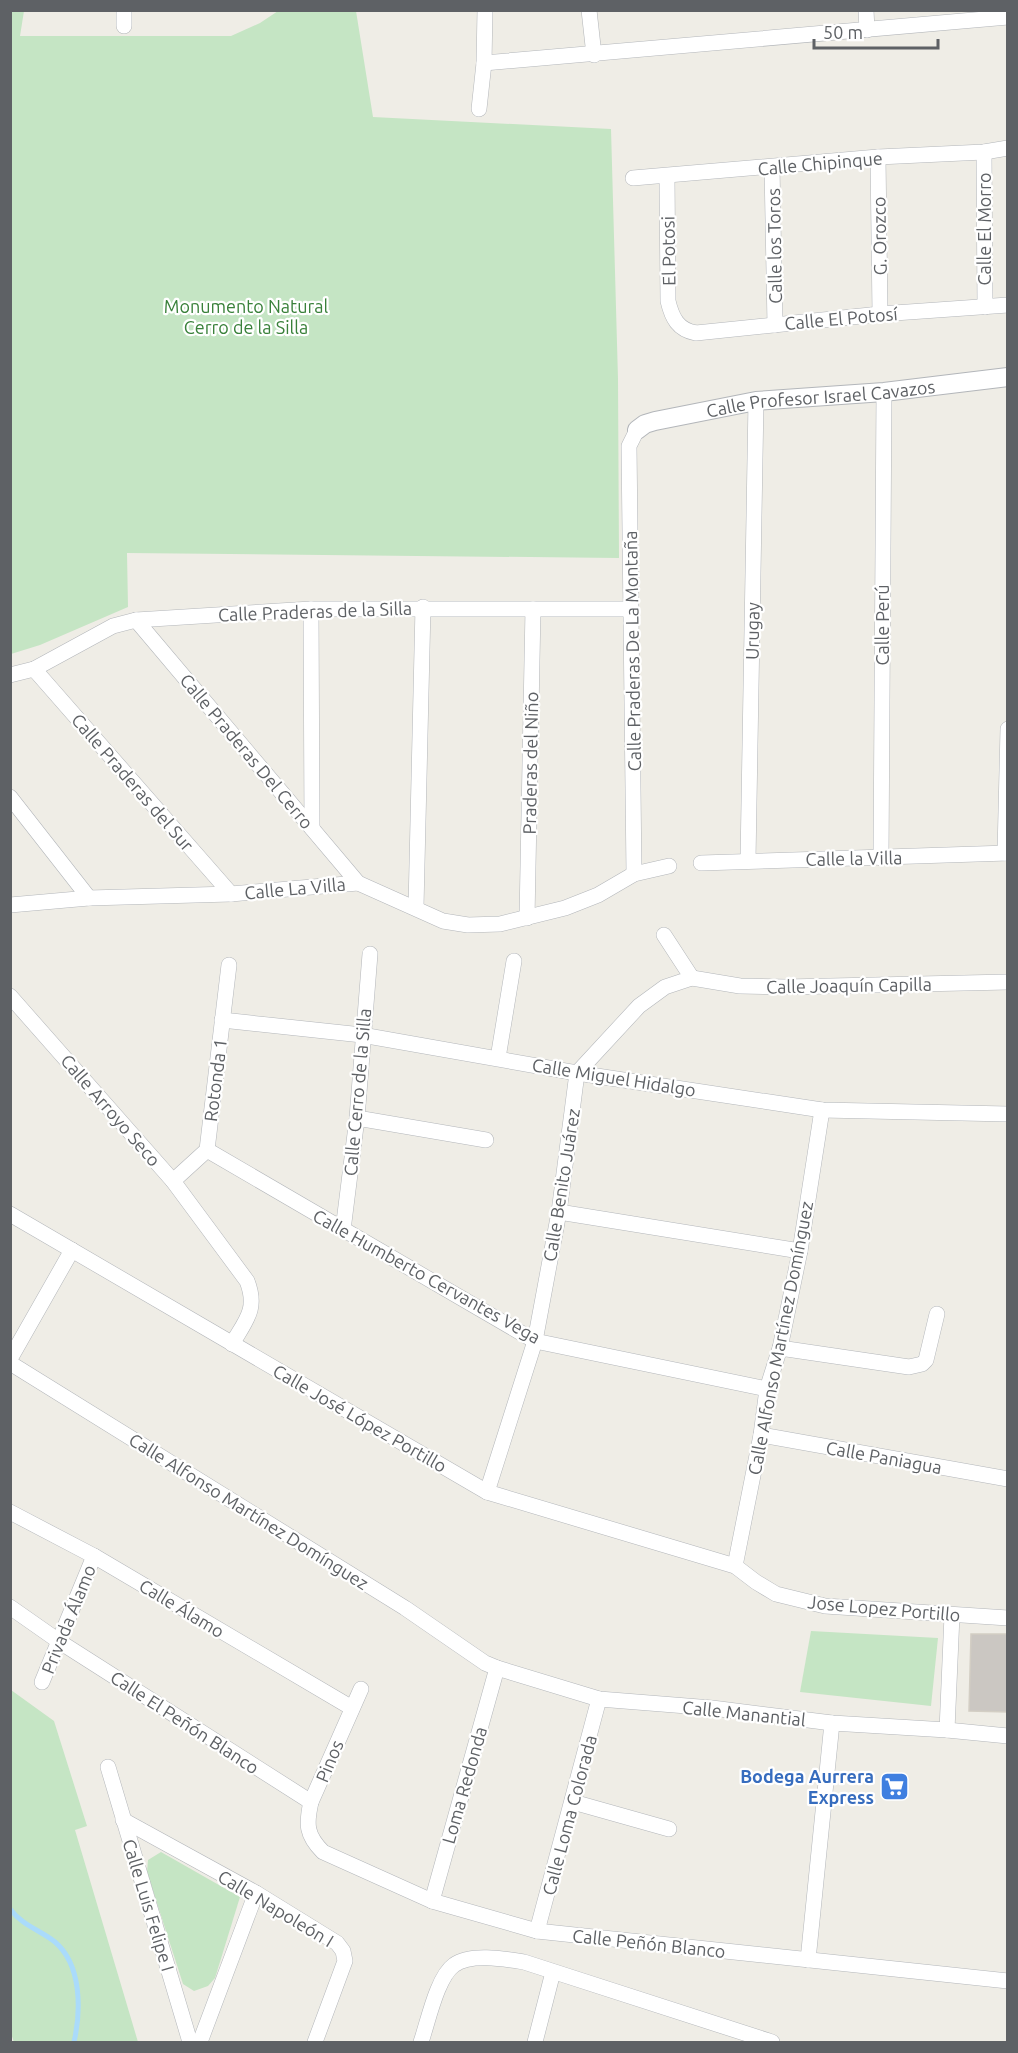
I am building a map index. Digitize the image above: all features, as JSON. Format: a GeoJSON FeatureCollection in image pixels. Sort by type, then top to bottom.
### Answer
{"type":"FeatureCollection","features":[{"type":"Feature","properties":{"kind":"street"},"geometry":{"type":"LineString","coordinates":[[124,10],[124,26]]}},
{"type":"Feature","properties":{"kind":"street"},"geometry":{"type":"LineString","coordinates":[[479,109],[484,63],[485,10]]}},
{"type":"Feature","properties":{"kind":"street"},"geometry":{"type":"LineString","coordinates":[[589,10],[594,55]]}},
{"type":"Feature","properties":{"kind":"street"},"geometry":{"type":"LineString","coordinates":[[866,10],[867,30]]}},
{"type":"Feature","properties":{"kind":"street"},"geometry":{"type":"LineString","coordinates":[[484,63],[1008,17]]}},
{"type":"Feature","properties":{"kind":"street","name":"Calle Chipinque"},"geometry":{"type":"LineString","coordinates":[[633,178],[878,157],[984,152],[1008,148]]}},
{"type":"Feature","properties":{"kind":"street","name":"Calle El Morro"},"geometry":{"type":"LineString","coordinates":[[984,152],[985,307]]}},
{"type":"Feature","properties":{"kind":"street","name":"G. Orozco"},"geometry":{"type":"LineString","coordinates":[[878,157],[880,314]]}},
{"type":"Feature","properties":{"kind":"street","name":"Calle los Toros"},"geometry":{"type":"LineString","coordinates":[[772,167],[776,325]]}},
{"type":"Feature","properties":{"kind":"street","name":"El Potosi"},"geometry":{"type":"LineString","coordinates":[[667,176],[668,301],[678,325]]}},
{"type":"Feature","properties":{"kind":"street","name":"Calle El Potosí"},"geometry":{"type":"LineString","coordinates":[[678,325],[687,332],[696,333],[880,314],[1008,305]]}},
{"type":"Feature","properties":{"kind":"street","name":"Calle Profesor Israel Cavazos"},"geometry":{"type":"LineString","coordinates":[[637,430],[655,422],[756,401],[884,392],[1008,377]]}},
{"type":"Feature","properties":{"kind":"street","name":"Calle Perú"},"geometry":{"type":"LineString","coordinates":[[881,858],[884,392]]}},
{"type":"Feature","properties":{"kind":"street","name":"Urugay"},"geometry":{"type":"LineString","coordinates":[[748,860],[756,401]]}},
{"type":"Feature","properties":{"kind":"street","name":"Calle Praderas De La Montaña"},"geometry":{"type":"LineString","coordinates":[[634,874],[629,446],[637,430]]}},
{"type":"Feature","properties":{"kind":"street"},"geometry":{"type":"LineString","coordinates":[[416,907],[423,608]]}},
{"type":"Feature","properties":{"kind":"street"},"geometry":{"type":"LineString","coordinates":[[311,609],[312,828]]}},
{"type":"Feature","properties":{"kind":"street","name":"Calle Praderas de la Silla"},"geometry":{"type":"LineString","coordinates":[[10,675],[34,669],[113,626],[136,620],[311,609],[631,609]]}},
{"type":"Feature","properties":{"kind":"street","name":"Praderas del Niño"},"geometry":{"type":"LineString","coordinates":[[527,918],[534,609]]}},
{"type":"Feature","properties":{"kind":"street","name":"Calle Praderas Del Cerro"},"geometry":{"type":"LineString","coordinates":[[136,620],[358,883]]}},
{"type":"Feature","properties":{"kind":"street","name":"Calle Praderas del Sur"},"geometry":{"type":"LineString","coordinates":[[34,669],[231,894]]}},
{"type":"Feature","properties":{"kind":"street"},"geometry":{"type":"LineString","coordinates":[[1006,853],[1008,729]]}},
{"type":"Feature","properties":{"kind":"street"},"geometry":{"type":"LineString","coordinates":[[10,797],[88,898]]}},
{"type":"Feature","properties":{"kind":"street","name":"Calle la Villa"},"geometry":{"type":"LineString","coordinates":[[701,863],[1006,853]]}},
{"type":"Feature","properties":{"kind":"street","name":"Calle La Villa"},"geometry":{"type":"LineString","coordinates":[[10,904],[88,898],[231,894],[358,883],[443,921],[468,925],[500,924],[566,908],[598,895],[634,874],[669,866]]}},
{"type":"Feature","properties":{"kind":"street"},"geometry":{"type":"LineString","coordinates":[[577,1073],[639,1005],[664,987],[692,978],[664,935]]}},
{"type":"Feature","properties":{"kind":"street","name":"Calle Cerro de la Silla"},"geometry":{"type":"LineString","coordinates":[[343,1230],[357,1118],[370,954]]}},
{"type":"Feature","properties":{"kind":"street"},"geometry":{"type":"LineString","coordinates":[[498,1058],[514,961]]}},
{"type":"Feature","properties":{"kind":"street","name":"Rotonda 1"},"geometry":{"type":"LineString","coordinates":[[207,1150],[229,965]]}},
{"type":"Feature","properties":{"kind":"street","name":"Calle Joaquín Capilla"},"geometry":{"type":"LineString","coordinates":[[692,978],[740,986],[786,987],[1008,982]]}},
{"type":"Feature","properties":{"kind":"street","name":"Calle Arroyo Seco"},"geometry":{"type":"LineString","coordinates":[[10,996],[173,1181],[247,1281],[252,1295],[251,1310],[232,1344]]}},
{"type":"Feature","properties":{"kind":"street","name":"Calle Miguel Hidalgo"},"geometry":{"type":"LineString","coordinates":[[222,1020],[362,1035],[577,1073],[822,1110],[1008,1114]]}},
{"type":"Feature","properties":{"kind":"street","name":"Calle Benito Juárez"},"geometry":{"type":"LineString","coordinates":[[487,1492],[535,1341],[559,1212],[577,1073]]}},
{"type":"Feature","properties":{"kind":"street","name":"Calle Alfonso Martínez Domínguez"},"geometry":{"type":"LineString","coordinates":[[735,1566],[761,1436],[767,1389],[780,1348],[800,1251],[822,1110]]}},
{"type":"Feature","properties":{"kind":"street"},"geometry":{"type":"LineString","coordinates":[[357,1118],[486,1140]]}},
{"type":"Feature","properties":{"kind":"street"},"geometry":{"type":"LineString","coordinates":[[173,1181],[207,1150]]}},
{"type":"Feature","properties":{"kind":"street","name":"Calle Humberto Cervantes Vega"},"geometry":{"type":"LineString","coordinates":[[207,1150],[535,1341],[767,1389]]}},
{"type":"Feature","properties":{"kind":"street"},"geometry":{"type":"LineString","coordinates":[[559,1212],[800,1251]]}},
{"type":"Feature","properties":{"kind":"street","name":"Calle José López Portillo"},"geometry":{"type":"LineString","coordinates":[[10,1214],[487,1492],[735,1566]]}},
{"type":"Feature","properties":{"kind":"street"},"geometry":{"type":"LineString","coordinates":[[10,1361],[72,1250]]}},
{"type":"Feature","properties":{"kind":"street"},"geometry":{"type":"LineString","coordinates":[[780,1348],[909,1367],[917,1366],[926,1360],[937,1314]]}},
{"type":"Feature","properties":{"kind":"street","name":"Calle Alfonso Martínez Domínguez"},"geometry":{"type":"LineString","coordinates":[[10,1361],[405,1608],[491,1666]]}},
{"type":"Feature","properties":{"kind":"street","name":"Calle Paniagua"},"geometry":{"type":"LineString","coordinates":[[761,1436],[1008,1479]]}},
{"type":"Feature","properties":{"kind":"street","name":"Calle Álamo"},"geometry":{"type":"LineString","coordinates":[[10,1512],[94,1556],[352,1708]]}},
{"type":"Feature","properties":{"kind":"street","name":"Privada Álamo"},"geometry":{"type":"LineString","coordinates":[[42,1682],[94,1556]]}},
{"type":"Feature","properties":{"kind":"street","name":"Jose Lopez Portillo"},"geometry":{"type":"LineString","coordinates":[[735,1566],[777,1594],[825,1606],[1008,1618]]}},
{"type":"Feature","properties":{"kind":"street","name":"Calle El Peñón Blanco"},"geometry":{"type":"LineString","coordinates":[[10,1607],[311,1802]]}},
{"type":"Feature","properties":{"kind":"street"},"geometry":{"type":"LineString","coordinates":[[947,1730],[952,1615]]}},
{"type":"Feature","properties":{"kind":"street","name":"Calle Manantial"},"geometry":{"type":"LineString","coordinates":[[491,1666],[599,1699],[712,1708],[832,1723],[1008,1736]]}},
{"type":"Feature","properties":{"kind":"street","name":"Loma Redonda"},"geometry":{"type":"LineString","coordinates":[[432,1901],[491,1666]]}},
{"type":"Feature","properties":{"kind":"street","name":"Pinos"},"geometry":{"type":"LineString","coordinates":[[311,1836],[307,1820],[311,1802],[362,1689]]}},
{"type":"Feature","properties":{"kind":"street","name":"Calle Loma Colorada"},"geometry":{"type":"LineString","coordinates":[[537,1931],[599,1699]]}},
{"type":"Feature","properties":{"kind":"street"},"geometry":{"type":"LineString","coordinates":[[808,1960],[832,1723]]}},
{"type":"Feature","properties":{"kind":"street","name":"Calle Luis Felipe I"},"geometry":{"type":"LineString","coordinates":[[108,1767],[190,2043]]}},
{"type":"Feature","properties":{"kind":"street"},"geometry":{"type":"LineString","coordinates":[[573,1802],[669,1829]]}},
{"type":"Feature","properties":{"kind":"street","name":"Calle Napoleón I"},"geometry":{"type":"LineString","coordinates":[[123,1820],[256,1893],[338,1942],[345,1961],[315,2043]]}},
{"type":"Feature","properties":{"kind":"street","name":"Calle Peñón Blanco"},"geometry":{"type":"LineString","coordinates":[[311,1836],[322,1852],[432,1901],[537,1931],[1008,1981]]}},
{"type":"Feature","properties":{"kind":"street"},"geometry":{"type":"LineString","coordinates":[[200,2043],[256,1893]]}},
{"type":"Feature","properties":{"kind":"street"},"geometry":{"type":"LineString","coordinates":[[421,2043],[440,1984],[447,1972],[454,1964],[465,1960],[486,1958],[524,1962],[772,2043]]}},
{"type":"Feature","properties":{"kind":"street"},"geometry":{"type":"LineString","coordinates":[[535,2043],[553,1972]]}},
{"type":"Feature","properties":{"kind":"green space","name":"Monumento Natural Cerro de la Silla"},"geometry":{"type":"Polygon","coordinates":[[[11,10],[24,11],[20,36],[231,36],[260,23],[278,11],[356,11],[373,117],[611,129],[618,379],[619,558],[127,553],[128,607],[40,645],[11,654],[11,10]]]}},
{"type":"Feature","properties":{"kind":"green space"},"geometry":{"type":"Polygon","coordinates":[[[811,1631],[938,1638],[931,1706],[800,1692],[811,1631]]]}},
{"type":"Feature","properties":{"kind":"green space"},"geometry":{"type":"Polygon","coordinates":[[[11,1690],[54,1721],[87,1826],[75,1830],[138,2042],[14,2042],[10,2031],[11,1690]]]}},
{"type":"Feature","properties":{"kind":"green space"},"geometry":{"type":"Polygon","coordinates":[[[161,1852],[240,1897],[215,1978],[208,1986],[194,1991],[183,1984],[147,1872],[148,1860],[161,1852]]]}},
{"type":"Feature","properties":{"kind":"building"},"geometry":{"type":"Polygon","coordinates":[[[971,1634],[1008,1634],[1008,1712],[969,1711],[971,1634]]]}},
{"type":"Feature","properties":{"kind":"waterway"},"geometry":{"type":"LineString","coordinates":[[10,1909],[26,1924],[55,1942],[70,1963],[75,1976],[78,2003],[74,2042]]}},
{"type":"Feature","properties":{"kind":"place","name":"Bodega Aurrera Express"},"geometry":{"type":"Point","coordinates":[895,1786]}}]}
